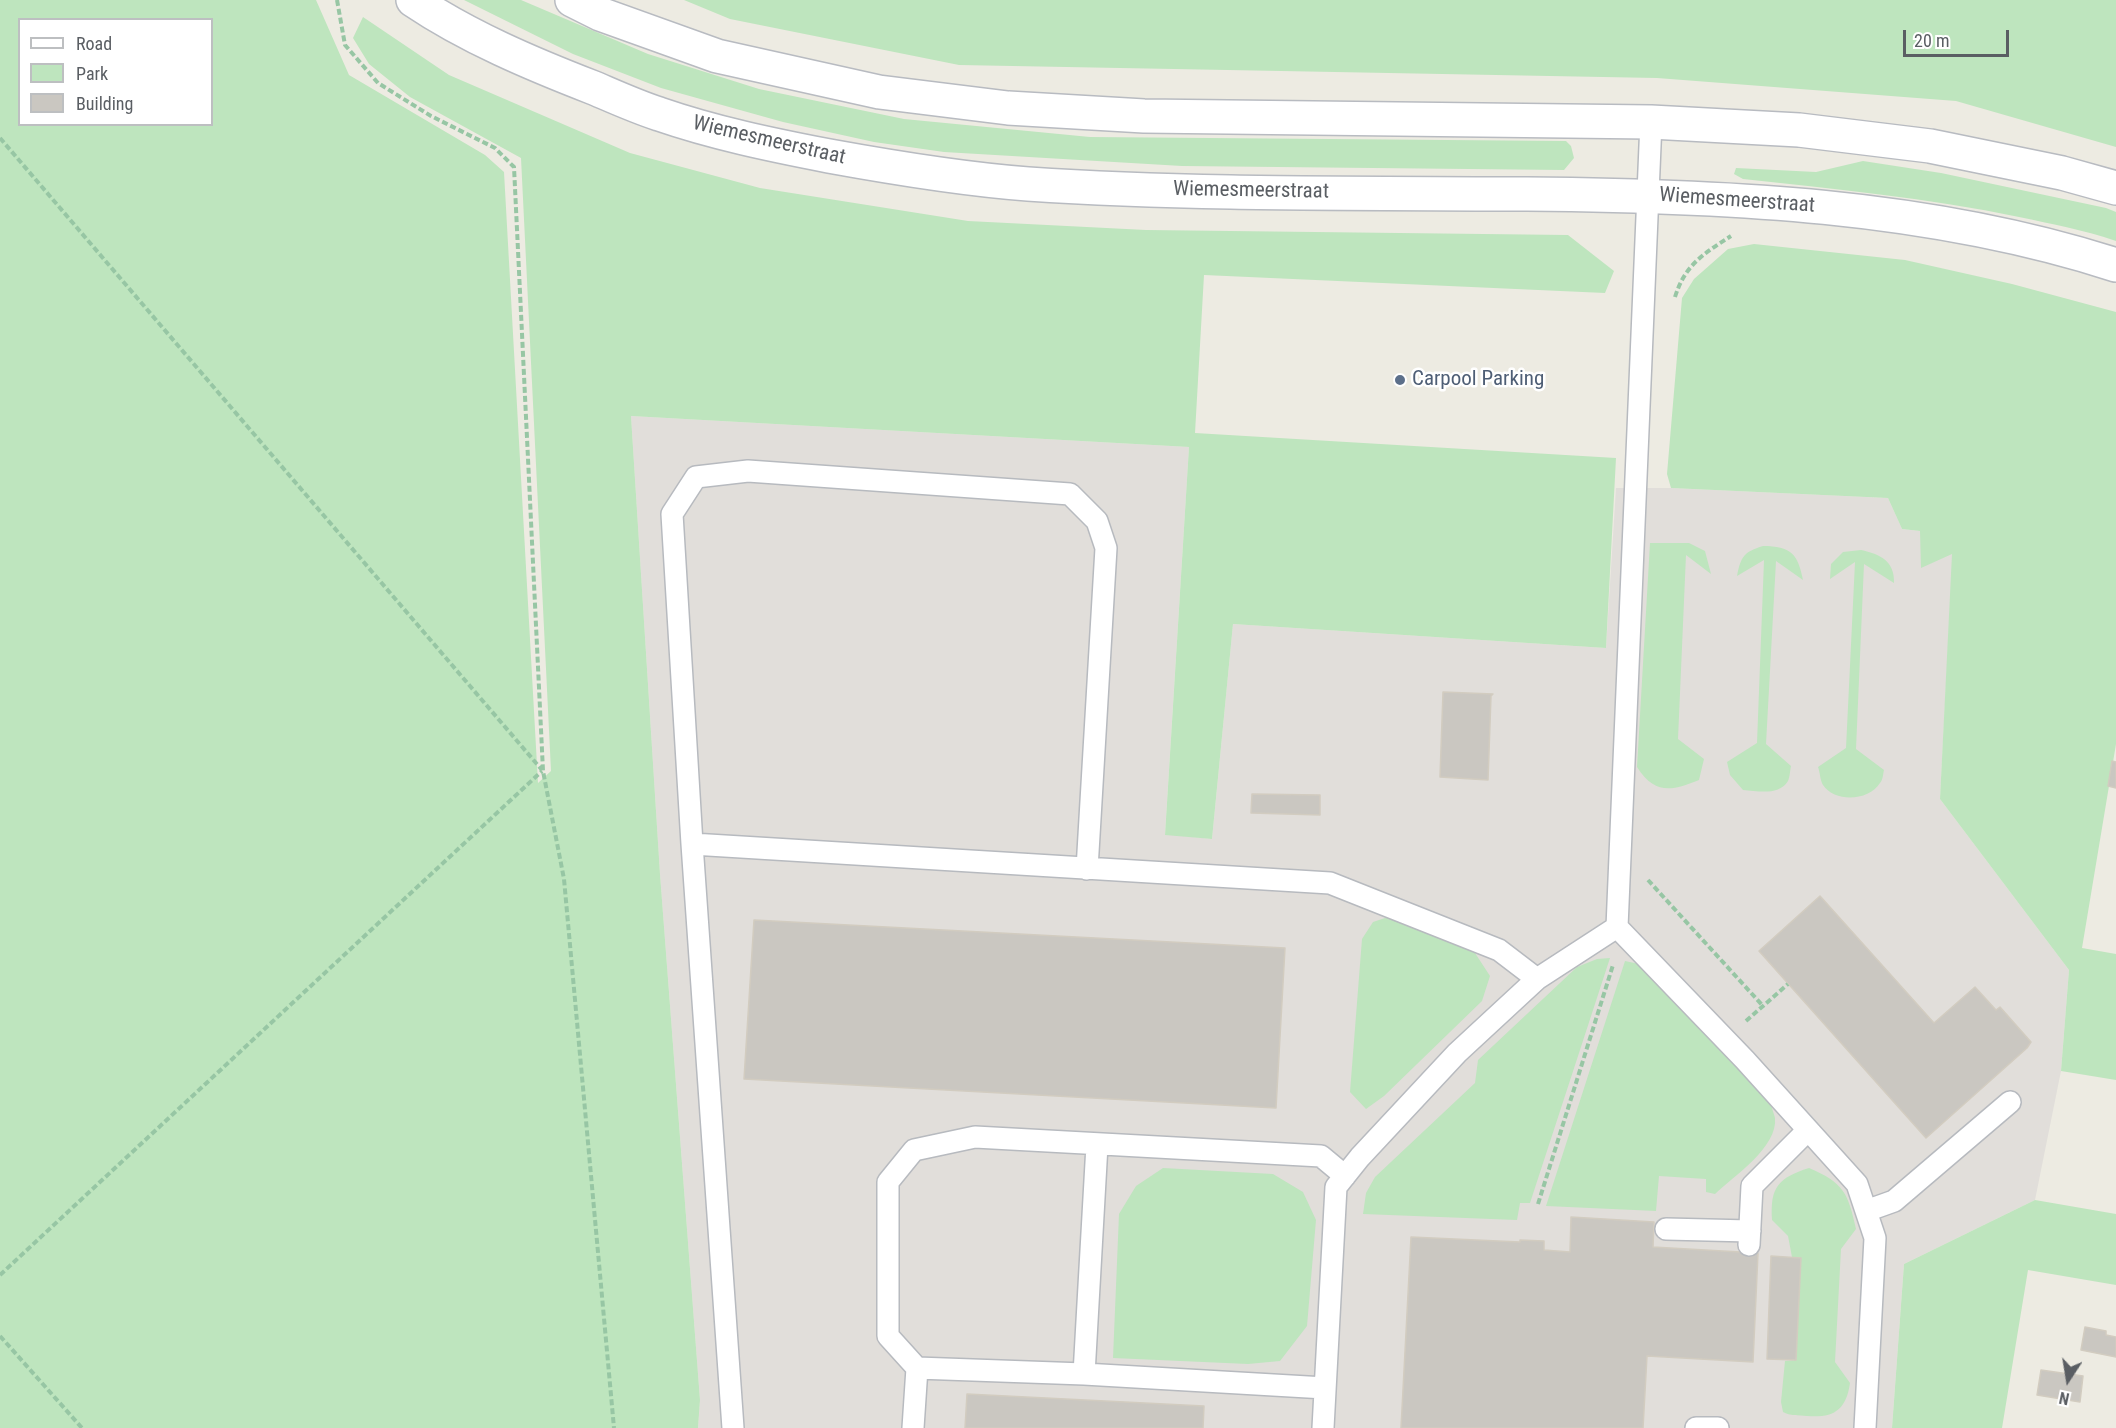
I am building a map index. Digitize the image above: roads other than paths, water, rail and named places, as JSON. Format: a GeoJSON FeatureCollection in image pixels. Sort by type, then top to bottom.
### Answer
{"type":"FeatureCollection","features":[{"type":"Feature","properties":{"kind":"main road","name":"Wiemesmeerstraat"},"geometry":{"type":"LineString","coordinates":[[413,0],[435,15],[540,67],[658,114],[769,145],[900,169],[1025,184],[1182,191],[1649,195],[1797,204],[1894,216],[2005,234],[2116,265]]}},
{"type":"Feature","properties":{"kind":"main road"},"geometry":{"type":"LineString","coordinates":[[572,0],[600,14],[717,56],[879,92],[1008,108],[1144,116],[1651,122],[1799,130],[1930,146],[2062,173],[2116,188]]}},
{"type":"Feature","properties":{"kind":"lane"},"geometry":{"type":"LineString","coordinates":[[1651,122],[1620,850],[1620,930],[1725,1039],[1857,1184],[1875,1238],[1865,1428]]}},
{"type":"Feature","properties":{"kind":"lane"},"geometry":{"type":"LineString","coordinates":[[733,1428],[692,844],[672,514],[696,477],[748,471],[1070,494],[1097,521],[1106,548],[1087,869]]}},
{"type":"Feature","properties":{"kind":"lane"},"geometry":{"type":"LineString","coordinates":[[692,844],[1330,883],[1498,950],[1537,979]]}},
{"type":"Feature","properties":{"kind":"lane"},"geometry":{"type":"LineString","coordinates":[[1323,1428],[1336,1187],[1457,1053],[1537,979],[1620,930]]}},
{"type":"Feature","properties":{"kind":"lane"},"geometry":{"type":"LineString","coordinates":[[1866,1211],[1894,1201],[2010,1102]]}},
{"type":"Feature","properties":{"kind":"lane"},"geometry":{"type":"LineString","coordinates":[[1666,1229],[1749,1238],[1752,1186],[1808,1130]]}},
{"type":"Feature","properties":{"kind":"lane"},"geometry":{"type":"LineString","coordinates":[[1325,1388],[1084,1374],[917,1368],[888,1336],[888,1182],[914,1150],[975,1137],[1321,1156],[1345,1176]]}},
{"type":"Feature","properties":{"kind":"lane"},"geometry":{"type":"LineString","coordinates":[[1084,1374],[1097,1145]]}},
{"type":"Feature","properties":{"kind":"lane"},"geometry":{"type":"LineString","coordinates":[[913,1428],[917,1368]]}},
{"type":"Feature","properties":{"kind":"lane"},"geometry":{"type":"LineString","coordinates":[[1696,1428],[1718,1428]]}},
{"type":"Feature","properties":{"kind":"place","name":"Carpool Parking"},"geometry":{"type":"Point","coordinates":[1400,380]}}]}
